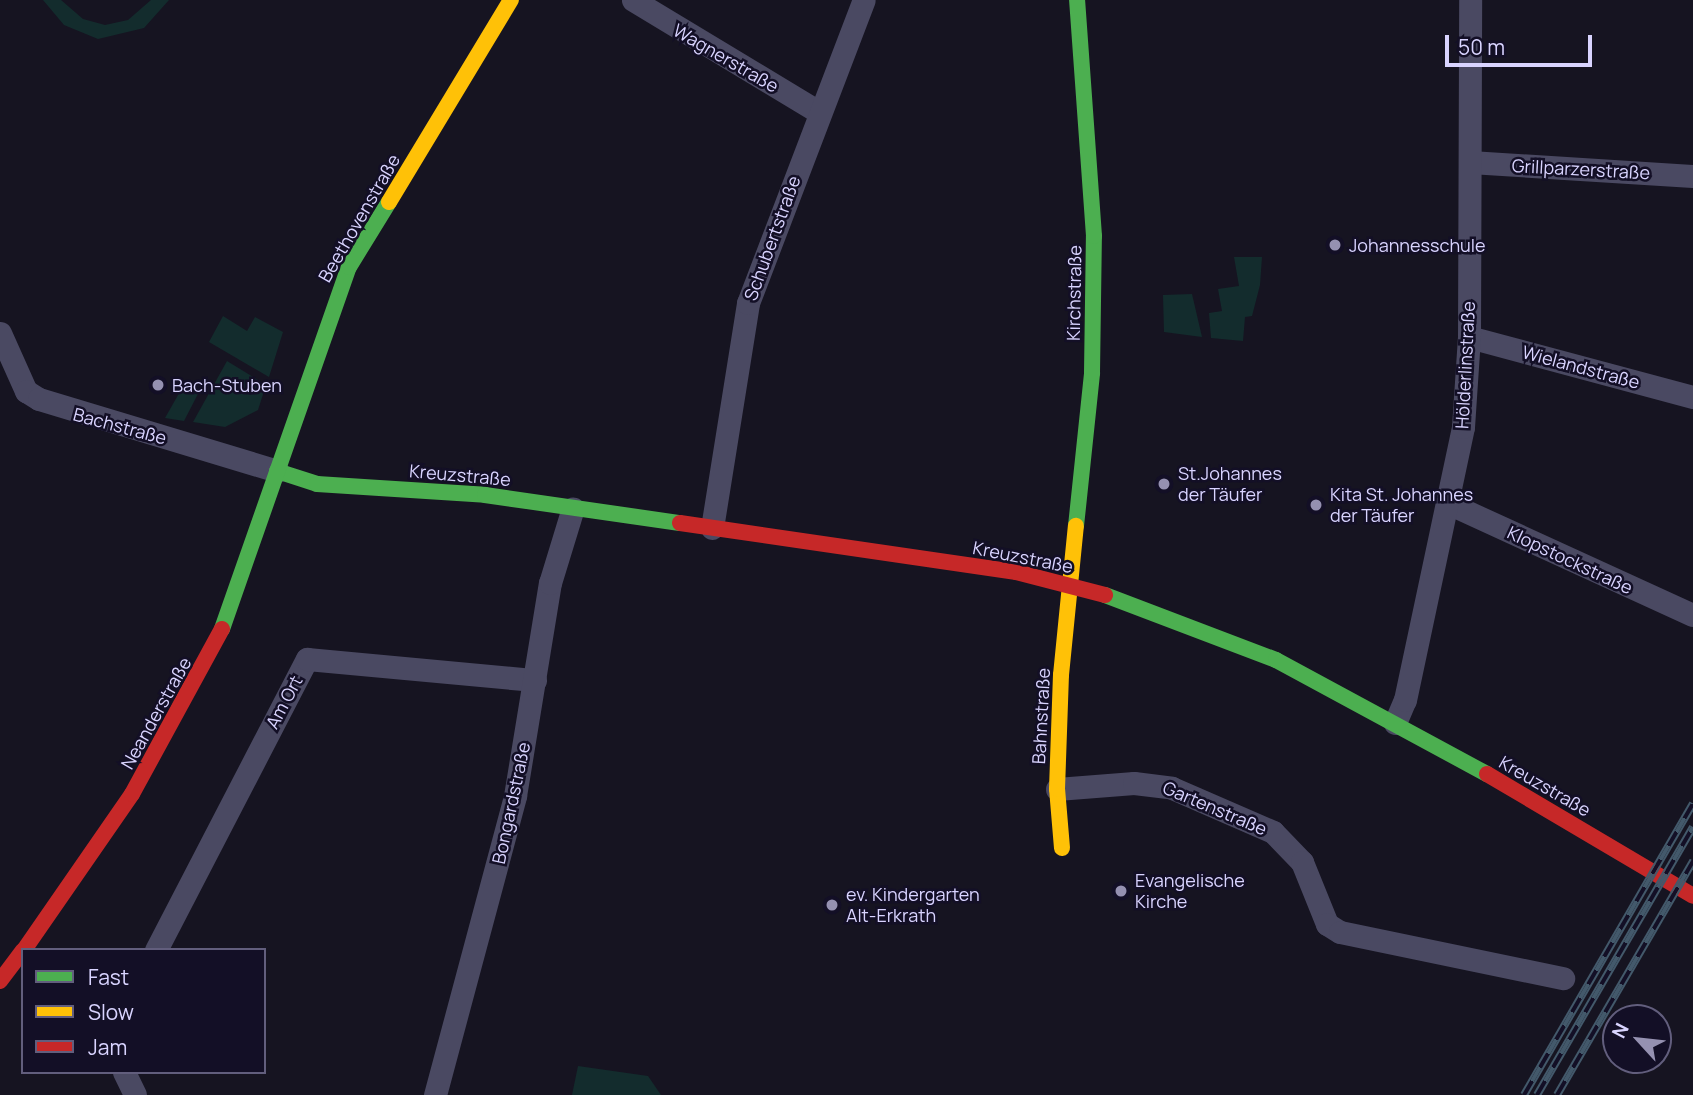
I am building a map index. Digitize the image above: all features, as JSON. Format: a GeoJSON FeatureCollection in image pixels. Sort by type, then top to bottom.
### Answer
{"type":"FeatureCollection","features":[{"type":"Feature","properties":{"kind":"main road","name":"Beethovenstraße"},"geometry":{"type":"LineString","coordinates":[[277,471],[349,267],[511,0]]}},
{"type":"Feature","properties":{"kind":"main road","name":"Kirchstraße"},"geometry":{"type":"LineString","coordinates":[[1071,586],[1092,373],[1094,236],[1077,0]]}},
{"type":"Feature","properties":{"kind":"main road","name":"Kreuzstraße"},"geometry":{"type":"LineString","coordinates":[[277,471],[317,484],[565,506],[1016,572],[1071,586],[1216,634],[1395,723],[1693,896]]}},
{"type":"Feature","properties":{"kind":"main road","name":"Neanderstraße"},"geometry":{"type":"LineString","coordinates":[[26,948],[132,794],[209,657],[233,606],[277,471]]}},
{"type":"Feature","properties":{"kind":"main road","name":"Bahnstraße"},"geometry":{"type":"LineString","coordinates":[[1062,848],[1057,789],[1071,586]]}},
{"type":"Feature","properties":{"kind":"main road","name":"Neanderstraße"},"geometry":{"type":"LineString","coordinates":[[0,981],[21,954]]}},
{"type":"Feature","properties":{"kind":"street","name":"Wagnerstraße"},"geometry":{"type":"LineString","coordinates":[[633,0],[820,113]]}},
{"type":"Feature","properties":{"kind":"street","name":"Schubertstraße"},"geometry":{"type":"LineString","coordinates":[[712,528],[748,303],[864,0]]}},
{"type":"Feature","properties":{"kind":"street","name":"Hölderlinstraße"},"geometry":{"type":"LineString","coordinates":[[1395,723],[1405,700],[1463,427],[1469,337],[1470,162],[1475,1]]}},
{"type":"Feature","properties":{"kind":"street","name":"Grillparzerstraße"},"geometry":{"type":"LineString","coordinates":[[1470,162],[1693,176]]}},
{"type":"Feature","properties":{"kind":"street","name":"Bachstraße"},"geometry":{"type":"LineString","coordinates":[[0,333],[26,391],[39,399],[277,471]]}},
{"type":"Feature","properties":{"kind":"street","name":"Wielandstraße"},"geometry":{"type":"LineString","coordinates":[[1469,337],[1693,397]]}},
{"type":"Feature","properties":{"kind":"street","name":"Klopstockstraße"},"geometry":{"type":"LineString","coordinates":[[1448,503],[1693,615]]}},
{"type":"Feature","properties":{"kind":"street","name":"Bongardstraße"},"geometry":{"type":"LineString","coordinates":[[435,1095],[512,806],[565,506]]}},
{"type":"Feature","properties":{"kind":"street","name":"Am Ort"},"geometry":{"type":"LineString","coordinates":[[157,948],[307,659],[535,680]]}},
{"type":"Feature","properties":{"kind":"street","name":"Gartenstraße"},"geometry":{"type":"LineString","coordinates":[[1057,789],[1134,783],[1172,788],[1273,832],[1302,862],[1327,924],[1340,932],[1563,978]]}},
{"type":"Feature","properties":{"kind":"street"},"geometry":{"type":"LineString","coordinates":[[125,1074],[135,1095]]}},
{"type":"Feature","properties":{"kind":"green space"},"geometry":{"type":"Polygon","coordinates":[[[43,0],[61,0],[83,19],[105,25],[128,20],[151,0],[169,0],[144,28],[98,39],[64,25],[43,0]]]}},
{"type":"Feature","properties":{"kind":"green space"},"geometry":{"type":"Polygon","coordinates":[[[1234,257],[1262,257],[1260,285],[1252,316],[1245,317],[1243,341],[1211,338],[1209,313],[1222,311],[1218,289],[1239,286],[1234,257]]]}},
{"type":"Feature","properties":{"kind":"green space"},"geometry":{"type":"Polygon","coordinates":[[[1192,294],[1202,337],[1164,332],[1163,295],[1192,294]]]}},
{"type":"Feature","properties":{"kind":"green space"},"geometry":{"type":"Polygon","coordinates":[[[223,316],[247,331],[255,317],[283,332],[269,377],[209,342],[223,316]]]}},
{"type":"Feature","properties":{"kind":"green space"},"geometry":{"type":"Polygon","coordinates":[[[227,361],[266,385],[258,410],[225,427],[193,422],[227,361]]]}},
{"type":"Feature","properties":{"kind":"green space"},"geometry":{"type":"Polygon","coordinates":[[[186,381],[200,390],[184,421],[165,418],[186,381]]]}},
{"type":"Feature","properties":{"kind":"green space"},"geometry":{"type":"Polygon","coordinates":[[[578,1066],[648,1076],[661,1095],[572,1095],[578,1066]]]}},
{"type":"Feature","properties":{"kind":"railway"},"geometry":{"type":"LineString","coordinates":[[1524,1095],[1693,804]]}},
{"type":"Feature","properties":{"kind":"railway"},"geometry":{"type":"LineString","coordinates":[[1537,1095],[1693,827]]}},
{"type":"Feature","properties":{"kind":"railway"},"geometry":{"type":"LineString","coordinates":[[1557,1095],[1693,861]]}},
{"type":"Feature","properties":{"kind":"traffic: fast"},"geometry":{"type":"LineString","coordinates":[[1076,526],[1092,373],[1094,236],[1077,0]]}},
{"type":"Feature","properties":{"kind":"traffic: fast"},"geometry":{"type":"LineString","coordinates":[[222,629],[349,267],[389,202]]}},
{"type":"Feature","properties":{"kind":"traffic: fast"},"geometry":{"type":"LineString","coordinates":[[277,471],[317,484],[485,495],[680,523]]}},
{"type":"Feature","properties":{"kind":"traffic: fast"},"geometry":{"type":"LineString","coordinates":[[1105,595],[1276,660],[1487,774]]}},
{"type":"Feature","properties":{"kind":"traffic: slow"},"geometry":{"type":"LineString","coordinates":[[389,202],[511,0]]}},
{"type":"Feature","properties":{"kind":"traffic: slow"},"geometry":{"type":"LineString","coordinates":[[1062,848],[1057,789],[1061,675],[1076,526]]}},
{"type":"Feature","properties":{"kind":"traffic: jam"},"geometry":{"type":"LineString","coordinates":[[680,523],[1016,572],[1105,595]]}},
{"type":"Feature","properties":{"kind":"traffic: jam"},"geometry":{"type":"LineString","coordinates":[[25,948],[132,794],[222,629]]}},
{"type":"Feature","properties":{"kind":"traffic: jam"},"geometry":{"type":"LineString","coordinates":[[1487,774],[1693,896]]}},
{"type":"Feature","properties":{"kind":"traffic: jam"},"geometry":{"type":"LineString","coordinates":[[0,981],[21,954]]}},
{"type":"Feature","properties":{"kind":"place","name":"Johannesschule"},"geometry":{"type":"Point","coordinates":[1335,245]}},
{"type":"Feature","properties":{"kind":"place","name":"Bach-Stuben"},"geometry":{"type":"Point","coordinates":[158,385]}},
{"type":"Feature","properties":{"kind":"place","name":"St.Johannes der Täufer"},"geometry":{"type":"Point","coordinates":[1164,484]}},
{"type":"Feature","properties":{"kind":"place","name":"Kita St. Johannes der Täufer"},"geometry":{"type":"Point","coordinates":[1316,505]}},
{"type":"Feature","properties":{"kind":"place","name":"Evangelische Kirche"},"geometry":{"type":"Point","coordinates":[1121,891]}},
{"type":"Feature","properties":{"kind":"place","name":"ev. Kindergarten Alt-Erkrath"},"geometry":{"type":"Point","coordinates":[832,905]}}]}
